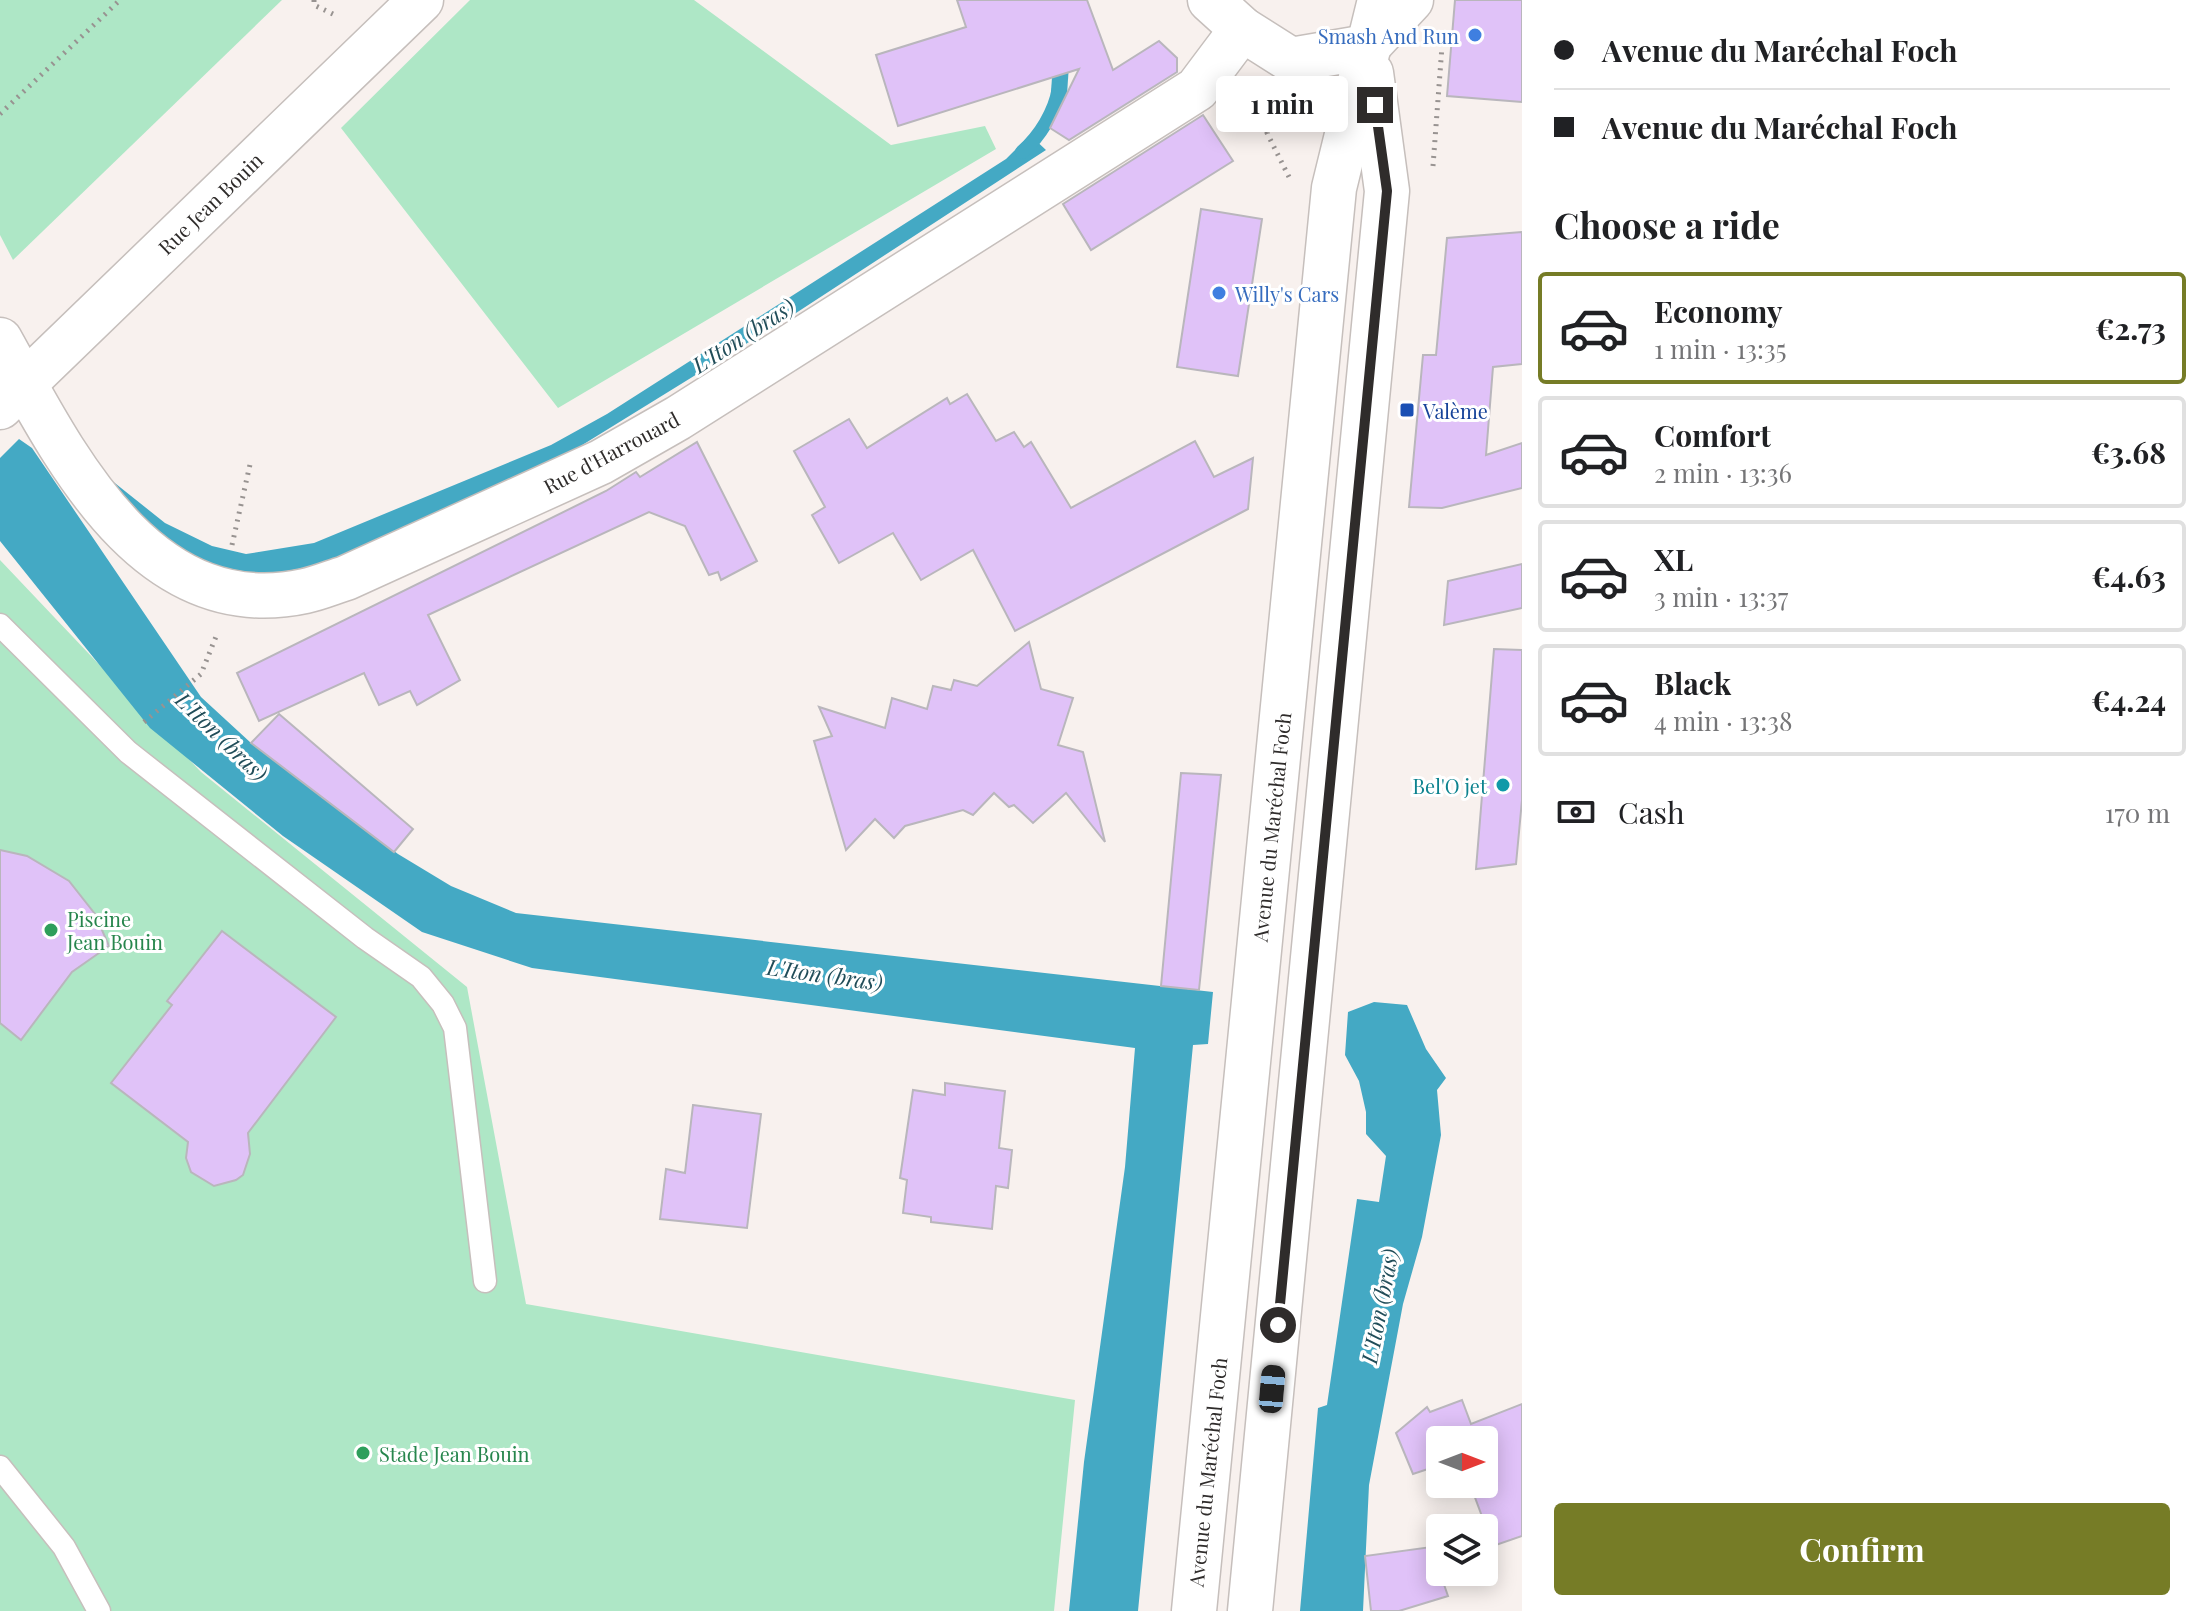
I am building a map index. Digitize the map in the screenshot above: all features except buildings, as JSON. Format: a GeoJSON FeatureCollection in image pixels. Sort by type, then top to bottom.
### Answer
{"type":"FeatureCollection","features":[{"type":"Feature","properties":{"kind":"main road","name":"Rue Jean Bouin"},"geometry":{"type":"LineString","coordinates":[[8,398],[421,0]]}},
{"type":"Feature","properties":{"kind":"main road"},"geometry":{"type":"LineString","coordinates":[[1210,0],[1242,29],[1291,60],[1367,47],[1411,0]]}},
{"type":"Feature","properties":{"kind":"main road","name":"Avenue du Maréchal Foch"},"geometry":{"type":"LineString","coordinates":[[1250,1611],[1387,191],[1367,47],[1367,0]]}},
{"type":"Feature","properties":{"kind":"main road","name":"Avenue du Maréchal Foch"},"geometry":{"type":"LineString","coordinates":[[1194,1611],[1334,188],[1380,0]]}},
{"type":"Feature","properties":{"kind":"main road","name":"Rue d'Harrouard"},"geometry":{"type":"LineString","coordinates":[[0,340],[8,398],[156,561],[225,589],[261,594],[304,591],[346,578],[601,462],[678,418],[1197,89],[1242,29]]}},
{"type":"Feature","properties":{"kind":"lane"},"geometry":{"type":"LineString","coordinates":[[0,625],[128,752],[365,938],[421,977],[443,1004],[455,1028],[485,1281]]}},
{"type":"Feature","properties":{"kind":"lane"},"geometry":{"type":"LineString","coordinates":[[0,1467],[64,1547],[99,1611]]}},
{"type":"Feature","properties":{"kind":"path"},"geometry":{"type":"LineString","coordinates":[[0,114],[120,0]]}},
{"type":"Feature","properties":{"kind":"path"},"geometry":{"type":"LineString","coordinates":[[314,0],[314,5],[338,16]]}},
{"type":"Feature","properties":{"kind":"path"},"geometry":{"type":"LineString","coordinates":[[1387,191],[1430,197],[1443,30]]}},
{"type":"Feature","properties":{"kind":"path"},"geometry":{"type":"LineString","coordinates":[[1291,60],[1267,133],[1292,184],[1334,188]]}},
{"type":"Feature","properties":{"kind":"path"},"geometry":{"type":"LineString","coordinates":[[233,542],[251,460]]}},
{"type":"Feature","properties":{"kind":"path"},"geometry":{"type":"LineString","coordinates":[[139,726],[201,674]]}},
{"type":"Feature","properties":{"kind":"green space"},"geometry":{"type":"Polygon","coordinates":[[[0,0],[282,0],[13,260],[0,235],[0,0]]]}},
{"type":"Feature","properties":{"kind":"green space"},"geometry":{"type":"Polygon","coordinates":[[[470,0],[694,0],[891,145],[985,126],[996,149],[558,408],[341,128],[470,0]]]}},
{"type":"Feature","properties":{"kind":"green space"},"geometry":{"type":"Polygon","coordinates":[[[0,560],[201,772],[467,987],[526,1304],[1075,1400],[1054,1611],[0,1611],[0,560]]]}},
{"type":"Feature","properties":{"kind":"water"},"geometry":{"type":"Polygon","coordinates":[[[1053,64],[1069,64],[1067,95],[1059,109],[1050,105],[1053,64]]]}},
{"type":"Feature","properties":{"kind":"water"},"geometry":{"type":"Polygon","coordinates":[[[1030,135],[1046,150],[796,313],[558,460],[463,506],[320,565],[265,575],[208,565],[154,532],[106,476],[165,523],[212,546],[246,554],[314,543],[551,445],[607,414],[1006,159],[1030,135]]]}},
{"type":"Feature","properties":{"kind":"water"},"geometry":{"type":"Polygon","coordinates":[[[19,439],[32,448],[201,697],[251,743],[398,854],[451,886],[516,913],[1213,992],[1208,1044],[1193,1045],[1138,1611],[1069,1611],[1084,1462],[1125,1167],[1135,1048],[532,968],[422,932],[283,836],[150,728],[0,541],[0,458],[19,439]]]}},
{"type":"Feature","properties":{"kind":"water"},"geometry":{"type":"Polygon","coordinates":[[[1374,1002],[1407,1005],[1426,1049],[1446,1078],[1437,1090],[1441,1135],[1422,1237],[1403,1304],[1369,1485],[1363,1611],[1300,1611],[1318,1408],[1327,1405],[1357,1199],[1379,1202],[1386,1156],[1366,1134],[1366,1112],[1359,1081],[1345,1055],[1348,1012],[1374,1002]]]}},
{"type":"Feature","properties":{"kind":"waterway","name":"L'Iton (bras)"},"geometry":{"type":"LineString","coordinates":[[1022,152],[1046,123],[1059,88]]}},
{"type":"Feature","properties":{"kind":"place","name":"Smash And Run"},"geometry":{"type":"Point","coordinates":[1475,35]}},
{"type":"Feature","properties":{"kind":"place","name":"Willy's Cars"},"geometry":{"type":"Point","coordinates":[1219,293]}},
{"type":"Feature","properties":{"kind":"place","name":"Valème"},"geometry":{"type":"Point","coordinates":[1407,410]}},
{"type":"Feature","properties":{"kind":"place","name":"Bel'O jet"},"geometry":{"type":"Point","coordinates":[1503,785]}},
{"type":"Feature","properties":{"kind":"place","name":"Piscine Jean Bouin"},"geometry":{"type":"Point","coordinates":[51,930]}},
{"type":"Feature","properties":{"kind":"place","name":"Stade Jean Bouin"},"geometry":{"type":"Point","coordinates":[363,1453]}},
{"type":"Feature","properties":{"kind":"route"},"geometry":{"type":"LineString","coordinates":[[1278,1325],[1387,191],[1375,105]]}}]}
